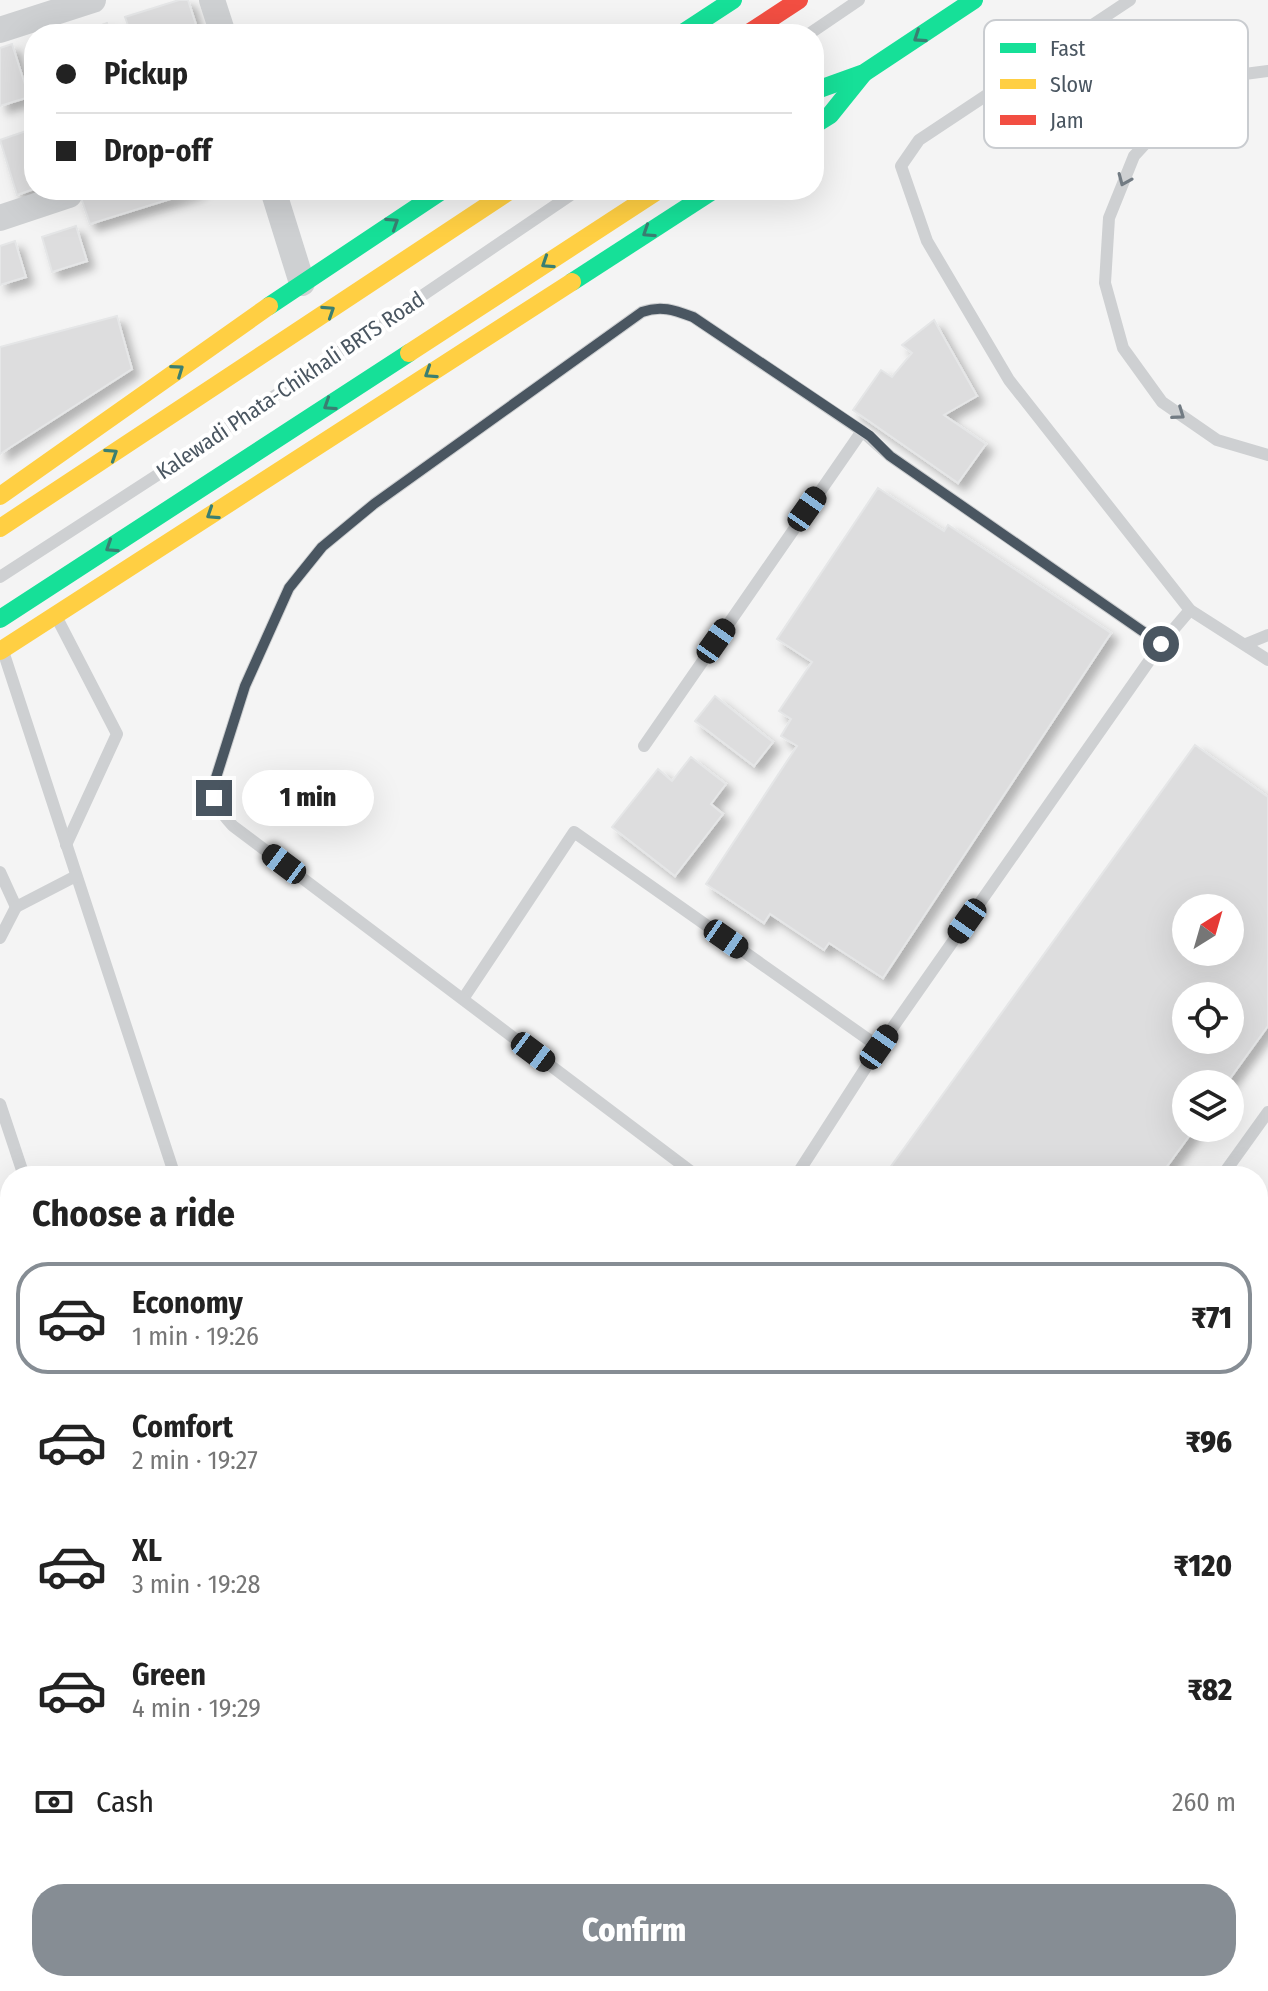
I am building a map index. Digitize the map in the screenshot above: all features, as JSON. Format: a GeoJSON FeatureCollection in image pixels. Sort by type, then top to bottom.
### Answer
{"type":"FeatureCollection","features":[{"type":"Feature","properties":{"kind":"main road"},"geometry":{"type":"LineString","coordinates":[[696,24],[733,0]]}},
{"type":"Feature","properties":{"kind":"main road"},"geometry":{"type":"LineString","coordinates":[[762,24],[799,0]]}},
{"type":"Feature","properties":{"kind":"main road"},"geometry":{"type":"LineString","coordinates":[[824,87],[864,73],[974,0]]}},
{"type":"Feature","properties":{"kind":"main road"},"geometry":{"type":"LineString","coordinates":[[824,119],[864,73]]}},
{"type":"Feature","properties":{"kind":"main road"},"geometry":{"type":"LineString","coordinates":[[0,496],[302,283],[428,200]]}},
{"type":"Feature","properties":{"kind":"main road"},"geometry":{"type":"LineString","coordinates":[[0,528],[496,200]]}},
{"type":"Feature","properties":{"kind":"main road"},"geometry":{"type":"LineString","coordinates":[[0,619],[644,200]]}},
{"type":"Feature","properties":{"kind":"main road"},"geometry":{"type":"LineString","coordinates":[[1,650],[698,200]]}},
{"type":"Feature","properties":{"kind":"street"},"geometry":{"type":"LineString","coordinates":[[0,30],[93,0]]}},
{"type":"Feature","properties":{"kind":"street"},"geometry":{"type":"LineString","coordinates":[[212,0],[220,24]]}},
{"type":"Feature","properties":{"kind":"street"},"geometry":{"type":"LineString","coordinates":[[0,218],[54,200]]}},
{"type":"Feature","properties":{"kind":"street"},"geometry":{"type":"LineString","coordinates":[[276,200],[302,283]]}},
{"type":"Feature","properties":{"kind":"lane"},"geometry":{"type":"LineString","coordinates":[[824,24],[859,0]]}},
{"type":"Feature","properties":{"kind":"lane"},"geometry":{"type":"LineString","coordinates":[[1100,20],[1130,0]]}},
{"type":"Feature","properties":{"kind":"lane"},"geometry":{"type":"LineString","coordinates":[[1248,74],[1268,71]]}},
{"type":"Feature","properties":{"kind":"lane"},"geometry":{"type":"LineString","coordinates":[[984,97],[919,140],[901,166],[927,241],[1009,380],[1190,610],[1268,660]]}},
{"type":"Feature","properties":{"kind":"lane"},"geometry":{"type":"LineString","coordinates":[[1141,148],[1134,156],[1109,218],[1105,283],[1123,348],[1162,402],[1217,440],[1268,455]]}},
{"type":"Feature","properties":{"kind":"lane","name":"Kalewadi Phata-Chikhali BRTS Road"},"geometry":{"type":"LineString","coordinates":[[0,577],[162,472],[563,200]]}},
{"type":"Feature","properties":{"kind":"lane"},"geometry":{"type":"LineString","coordinates":[[684,1166],[233,826],[220,811],[214,798],[214,784],[245,686],[289,588],[322,547],[374,504],[642,312],[656,307],[693,317],[862,431],[890,456],[1161,644]]}},
{"type":"Feature","properties":{"kind":"lane"},"geometry":{"type":"LineString","coordinates":[[644,746],[862,431]]}},
{"type":"Feature","properties":{"kind":"lane"},"geometry":{"type":"LineString","coordinates":[[802,1166],[879,1047],[1161,644],[1190,610]]}},
{"type":"Feature","properties":{"kind":"lane"},"geometry":{"type":"LineString","coordinates":[[55,615],[117,734],[66,845]]}},
{"type":"Feature","properties":{"kind":"lane"},"geometry":{"type":"LineString","coordinates":[[1246,644],[1268,635]]}},
{"type":"Feature","properties":{"kind":"lane"},"geometry":{"type":"LineString","coordinates":[[1,650],[172,1166]]}},
{"type":"Feature","properties":{"kind":"lane"},"geometry":{"type":"LineString","coordinates":[[463,999],[574,832],[879,1047]]}},
{"type":"Feature","properties":{"kind":"lane"},"geometry":{"type":"LineString","coordinates":[[0,872],[16,907]]}},
{"type":"Feature","properties":{"kind":"lane"},"geometry":{"type":"LineString","coordinates":[[0,938],[16,907],[76,876]]}},
{"type":"Feature","properties":{"kind":"lane"},"geometry":{"type":"LineString","coordinates":[[0,1104],[21,1166]]}},
{"type":"Feature","properties":{"kind":"lane"},"geometry":{"type":"LineString","coordinates":[[1229,1166],[1268,1112]]}},
{"type":"Feature","properties":{"kind":"building"},"geometry":{"type":"Polygon","coordinates":[[[188,0],[196,24],[127,24],[125,17],[188,0]]]}},
{"type":"Feature","properties":{"kind":"building"},"geometry":{"type":"Polygon","coordinates":[[[12,44],[24,81],[24,99],[0,106],[0,48],[12,44]]]}},
{"type":"Feature","properties":{"kind":"building"},"geometry":{"type":"Polygon","coordinates":[[[24,132],[24,193],[17,195],[0,140],[24,132]]]}},
{"type":"Feature","properties":{"kind":"building"},"geometry":{"type":"Polygon","coordinates":[[[82,200],[167,200],[90,224],[82,200]]]}},
{"type":"Feature","properties":{"kind":"building"},"geometry":{"type":"Polygon","coordinates":[[[76,226],[87,261],[52,272],[42,237],[76,226]]]}},
{"type":"Feature","properties":{"kind":"building"},"geometry":{"type":"Polygon","coordinates":[[[15,241],[26,277],[0,285],[0,246],[15,241]]]}},
{"type":"Feature","properties":{"kind":"building"},"geometry":{"type":"Polygon","coordinates":[[[117,316],[132,369],[0,454],[0,347],[117,316]]]}},
{"type":"Feature","properties":{"kind":"building"},"geometry":{"type":"Polygon","coordinates":[[[934,320],[977,396],[944,415],[986,444],[958,483],[853,410],[881,370],[892,377],[912,353],[902,345],[934,320]]]}},
{"type":"Feature","properties":{"kind":"building"},"geometry":{"type":"Polygon","coordinates":[[[878,488],[944,531],[948,525],[1111,633],[883,978],[829,943],[824,950],[770,914],[764,923],[706,884],[797,746],[781,736],[791,719],[779,711],[812,662],[777,639],[878,488]]]}},
{"type":"Feature","properties":{"kind":"building"},"geometry":{"type":"Polygon","coordinates":[[[715,696],[773,742],[754,766],[695,721],[715,696]]]}},
{"type":"Feature","properties":{"kind":"building"},"geometry":{"type":"Polygon","coordinates":[[[1195,745],[1268,797],[1268,1026],[1236,1070],[1172,1070],[1172,1142],[1185,1142],[1167,1166],[891,1166],[1195,745]]]}},
{"type":"Feature","properties":{"kind":"building"},"geometry":{"type":"Polygon","coordinates":[[[691,757],[726,784],[711,804],[723,814],[675,876],[612,827],[658,769],[672,781],[691,757]]]}},
{"type":"Feature","properties":{"kind":"traffic: fast"},"geometry":{"type":"LineString","coordinates":[[696,24],[733,0]]}},
{"type":"Feature","properties":{"kind":"traffic: fast"},"geometry":{"type":"LineString","coordinates":[[824,87],[864,73],[974,0]]}},
{"type":"Feature","properties":{"kind":"traffic: fast"},"geometry":{"type":"LineString","coordinates":[[824,119],[863,74]]}},
{"type":"Feature","properties":{"kind":"traffic: fast"},"geometry":{"type":"LineString","coordinates":[[269,306],[428,200]]}},
{"type":"Feature","properties":{"kind":"traffic: fast"},"geometry":{"type":"LineString","coordinates":[[572,282],[699,200]]}},
{"type":"Feature","properties":{"kind":"traffic: fast"},"geometry":{"type":"LineString","coordinates":[[0,619],[409,353]]}},
{"type":"Feature","properties":{"kind":"traffic: slow"},"geometry":{"type":"LineString","coordinates":[[0,528],[496,200]]}},
{"type":"Feature","properties":{"kind":"traffic: slow"},"geometry":{"type":"LineString","coordinates":[[409,353],[644,200]]}},
{"type":"Feature","properties":{"kind":"traffic: slow"},"geometry":{"type":"LineString","coordinates":[[0,651],[572,282]]}},
{"type":"Feature","properties":{"kind":"traffic: slow"},"geometry":{"type":"LineString","coordinates":[[0,496],[269,306]]}},
{"type":"Feature","properties":{"kind":"traffic: jam"},"geometry":{"type":"LineString","coordinates":[[762,24],[799,0]]}},
{"type":"Feature","properties":{"kind":"route"},"geometry":{"type":"LineString","coordinates":[[214,798],[214,784],[245,686],[289,588],[322,547],[374,504],[642,312],[656,307],[693,317],[870,436],[890,456],[1161,644]]}}]}
